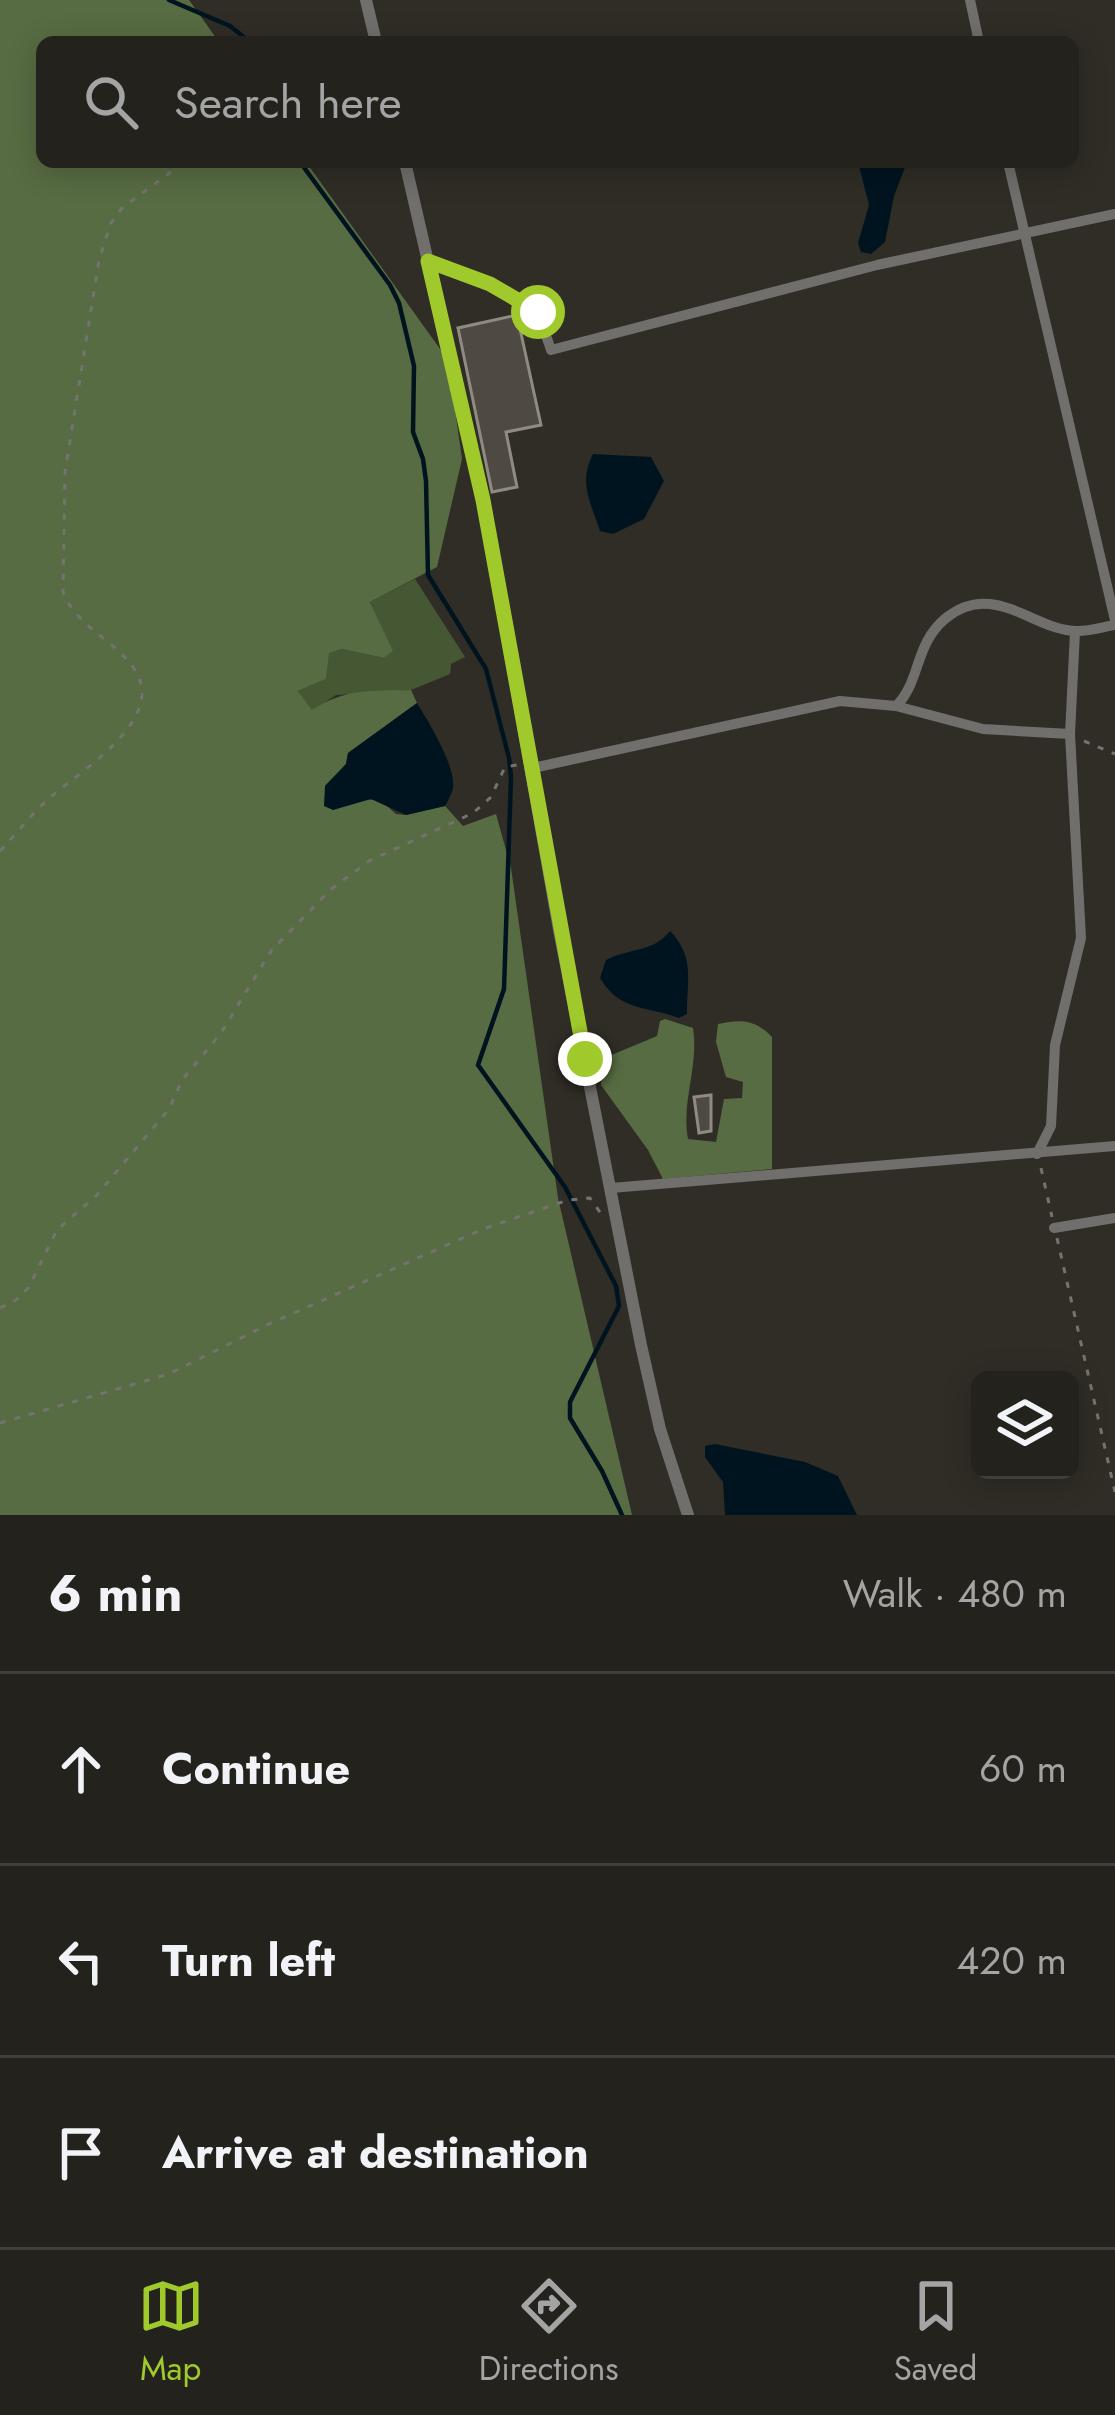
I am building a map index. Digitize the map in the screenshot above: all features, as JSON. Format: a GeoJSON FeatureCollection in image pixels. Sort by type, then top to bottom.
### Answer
{"type":"FeatureCollection","features":[{"type":"Feature","properties":{"kind":"street"},"geometry":{"type":"LineString","coordinates":[[366,0],[375,36]]}},
{"type":"Feature","properties":{"kind":"street"},"geometry":{"type":"LineString","coordinates":[[970,0],[978,36]]}},
{"type":"Feature","properties":{"kind":"street"},"geometry":{"type":"LineString","coordinates":[[406,168],[483,500],[617,1224],[660,1429],[688,1515]]}},
{"type":"Feature","properties":{"kind":"street"},"geometry":{"type":"LineString","coordinates":[[896,706],[908,692],[926,639],[962,608],[993,604],[1075,632],[1115,622],[1009,168]]}},
{"type":"Feature","properties":{"kind":"street"},"geometry":{"type":"LineString","coordinates":[[428,261],[490,284],[538,312],[551,350],[877,265],[1115,214]]}},
{"type":"Feature","properties":{"kind":"street"},"geometry":{"type":"LineString","coordinates":[[1037,1154],[1051,1126],[1055,1045],[1081,938],[1070,734],[1075,632]]}},
{"type":"Feature","properties":{"kind":"street"},"geometry":{"type":"LineString","coordinates":[[533,768],[840,701],[896,706],[983,729],[1070,734]]}},
{"type":"Feature","properties":{"kind":"street"},"geometry":{"type":"LineString","coordinates":[[611,1188],[1115,1146]]}},
{"type":"Feature","properties":{"kind":"street"},"geometry":{"type":"LineString","coordinates":[[1054,1228],[1115,1218]]}},
{"type":"Feature","properties":{"kind":"path"},"geometry":{"type":"LineString","coordinates":[[0,851],[52,796],[84,774],[138,715],[138,672],[68,606],[63,592],[65,472],[99,260],[111,223],[122,208],[171,172]]}},
{"type":"Feature","properties":{"kind":"path"},"geometry":{"type":"LineString","coordinates":[[1070,734],[1115,754]]}},
{"type":"Feature","properties":{"kind":"path"},"geometry":{"type":"LineString","coordinates":[[0,1308],[29,1286],[57,1230],[98,1196],[169,1109],[182,1080],[221,1033],[271,951],[330,890],[369,861],[473,813],[491,797],[505,767],[517,764]]}},
{"type":"Feature","properties":{"kind":"path"},"geometry":{"type":"LineString","coordinates":[[1037,1154],[1115,1492]]}},
{"type":"Feature","properties":{"kind":"path"},"geometry":{"type":"LineString","coordinates":[[0,1423],[170,1374],[268,1324],[440,1248],[568,1200],[590,1198],[609,1225],[617,1224]]}},
{"type":"Feature","properties":{"kind":"green space"},"geometry":{"type":"Polygon","coordinates":[[[0,0],[189,0],[215,36],[36,36],[36,168],[310,168],[448,360],[462,459],[437,567],[370,602],[393,651],[384,658],[342,649],[329,653],[326,679],[298,691],[312,710],[348,694],[371,691],[411,690],[417,703],[348,753],[346,764],[325,786],[333,810],[360,799],[380,800],[396,814],[406,815],[445,806],[463,826],[496,814],[511,868],[558,1198],[632,1515],[0,1515],[0,0]]]}},
{"type":"Feature","properties":{"kind":"green space"},"geometry":{"type":"Polygon","coordinates":[[[415,579],[465,657],[451,664],[450,674],[411,690],[336,695],[312,711],[298,691],[326,679],[328,653],[342,649],[384,658],[392,650],[370,602],[415,579]]]}},
{"type":"Feature","properties":{"kind":"green space"},"geometry":{"type":"Polygon","coordinates":[[[660,1021],[693,1028],[688,1139],[716,1142],[724,1099],[742,1098],[743,1082],[726,1077],[716,1042],[718,1024],[747,1022],[772,1037],[772,1169],[663,1179],[601,1085],[602,1059],[657,1036],[660,1021]]]}},
{"type":"Feature","properties":{"kind":"water"},"geometry":{"type":"Polygon","coordinates":[[[860,168],[905,168],[885,242],[871,254],[861,252],[858,243],[869,205],[860,168]]]}},
{"type":"Feature","properties":{"kind":"water"},"geometry":{"type":"Polygon","coordinates":[[[593,454],[651,457],[664,481],[644,519],[613,534],[600,531],[586,484],[593,454]]]}},
{"type":"Feature","properties":{"kind":"water"},"geometry":{"type":"Polygon","coordinates":[[[417,703],[453,779],[445,806],[406,815],[371,799],[333,810],[324,806],[325,786],[346,764],[348,753],[417,703]]]}},
{"type":"Feature","properties":{"kind":"water"},"geometry":{"type":"Polygon","coordinates":[[[670,931],[683,950],[688,969],[687,1014],[679,1018],[616,997],[600,978],[606,960],[648,947],[670,931]]]}},
{"type":"Feature","properties":{"kind":"water"},"geometry":{"type":"Polygon","coordinates":[[[705,1446],[805,1462],[838,1476],[857,1515],[725,1515],[723,1482],[705,1457],[705,1446]]]}},
{"type":"Feature","properties":{"kind":"building"},"geometry":{"type":"Polygon","coordinates":[[[517,315],[541,425],[506,432],[517,487],[492,492],[458,328],[517,315]]]}},
{"type":"Feature","properties":{"kind":"building"},"geometry":{"type":"Polygon","coordinates":[[[711,1095],[711,1131],[699,1133],[694,1097],[711,1095]]]}},
{"type":"Feature","properties":{"kind":"waterway"},"geometry":{"type":"LineString","coordinates":[[169,0],[242,36]]}},
{"type":"Feature","properties":{"kind":"waterway"},"geometry":{"type":"LineString","coordinates":[[304,168],[399,303],[414,366],[413,432],[426,481],[428,575],[486,669],[509,758],[504,989],[478,1065],[565,1187],[616,1286],[619,1306],[570,1402],[570,1418],[622,1515]]}},
{"type":"Feature","properties":{"kind":"route"},"geometry":{"type":"LineString","coordinates":[[538,312],[490,284],[428,261],[483,500],[585,1059]]}}]}
